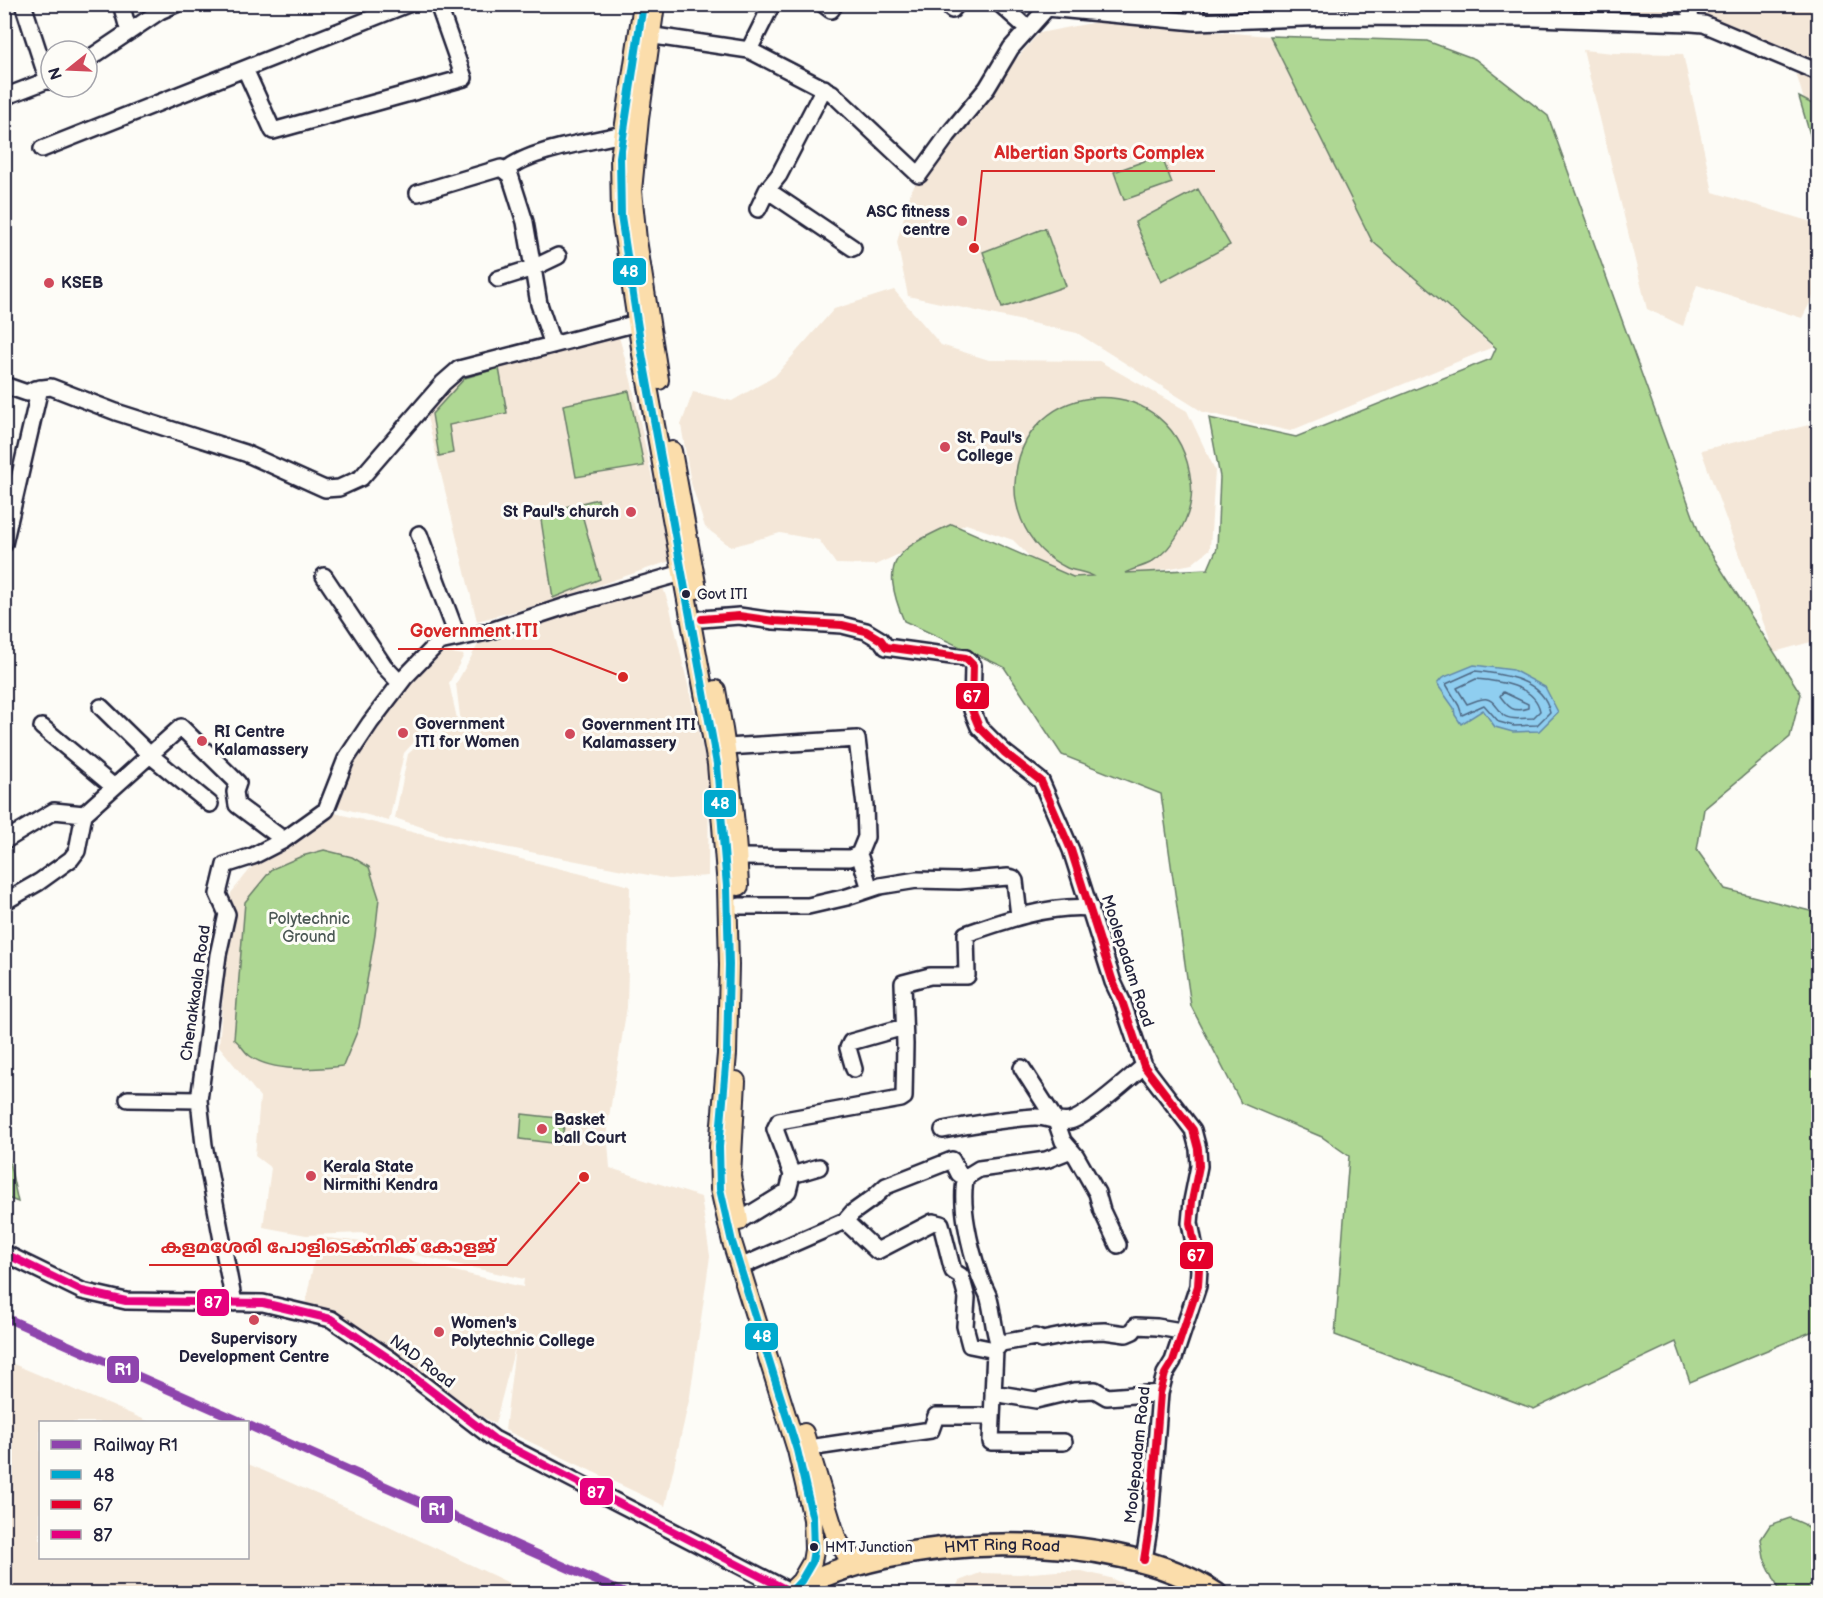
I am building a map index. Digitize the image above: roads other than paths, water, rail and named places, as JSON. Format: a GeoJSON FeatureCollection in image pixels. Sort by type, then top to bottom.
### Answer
{"type":"FeatureCollection","features":[{"type":"Feature","properties":{"kind":"highway","name":"HMT Ring Road"},"geometry":{"type":"LineString","coordinates":[[789,1593],[837,1569],[873,1559],[934,1549],[1017,1544],[1052,1546],[1144,1560],[1216,1593]]}},
{"type":"Feature","properties":{"kind":"main road"},"geometry":{"type":"LineString","coordinates":[[643,4],[644,35],[633,191],[643,321]]}},
{"type":"Feature","properties":{"kind":"main road"},"geometry":{"type":"LineString","coordinates":[[655,4],[644,35],[623,134],[619,182],[621,216],[643,321],[682,538],[702,619],[717,764],[727,887],[728,1023],[718,1146],[720,1189],[734,1251],[797,1450],[813,1519],[812,1562],[801,1581],[789,1593]]}},
{"type":"Feature","properties":{"kind":"main road"},"geometry":{"type":"LineString","coordinates":[[682,538],[682,573],[708,684],[727,747],[735,812],[740,906],[740,1029],[731,1176],[739,1221],[749,1263],[836,1537],[846,1554],[852,1559],[873,1559]]}},
{"type":"Feature","properties":{"kind":"street"},"geometry":{"type":"LineString","coordinates":[[23,4],[39,49]]}},
{"type":"Feature","properties":{"kind":"street"},"geometry":{"type":"LineString","coordinates":[[121,4],[129,33]]}},
{"type":"Feature","properties":{"kind":"street"},"geometry":{"type":"LineString","coordinates":[[99,52],[160,11],[176,4]]}},
{"type":"Feature","properties":{"kind":"street"},"geometry":{"type":"LineString","coordinates":[[42,149],[408,4]]}},
{"type":"Feature","properties":{"kind":"street"},"geometry":{"type":"LineString","coordinates":[[245,69],[273,131],[464,78],[438,4]]}},
{"type":"Feature","properties":{"kind":"street"},"geometry":{"type":"LineString","coordinates":[[750,50],[772,4]]}},
{"type":"Feature","properties":{"kind":"street"},"geometry":{"type":"LineString","coordinates":[[823,4],[831,10],[835,4]]}},
{"type":"Feature","properties":{"kind":"street"},"geometry":{"type":"LineString","coordinates":[[947,4],[952,10],[957,4]]}},
{"type":"Feature","properties":{"kind":"street"},"geometry":{"type":"LineString","coordinates":[[1000,4],[1028,29]]}},
{"type":"Feature","properties":{"kind":"street"},"geometry":{"type":"LineString","coordinates":[[1196,4],[1196,22]]}},
{"type":"Feature","properties":{"kind":"street"},"geometry":{"type":"LineString","coordinates":[[1684,4],[1690,12],[1691,23]]}},
{"type":"Feature","properties":{"kind":"street"},"geometry":{"type":"LineString","coordinates":[[644,35],[750,50],[824,88],[919,174],[987,88],[1011,48],[1047,8],[1067,7],[1196,22],[1440,11],[1534,11],[1704,24],[1818,72]]}},
{"type":"Feature","properties":{"kind":"street"},"geometry":{"type":"LineString","coordinates":[[4,97],[39,84]]}},
{"type":"Feature","properties":{"kind":"street"},"geometry":{"type":"LineString","coordinates":[[758,209],[824,88]]}},
{"type":"Feature","properties":{"kind":"street"},"geometry":{"type":"LineString","coordinates":[[506,170],[520,160],[539,154],[623,134]]}},
{"type":"Feature","properties":{"kind":"street"},"geometry":{"type":"LineString","coordinates":[[418,193],[501,168],[506,170],[510,175],[525,222],[539,304],[553,345]]}},
{"type":"Feature","properties":{"kind":"street"},"geometry":{"type":"LineString","coordinates":[[767,190],[853,248]]}},
{"type":"Feature","properties":{"kind":"street"},"geometry":{"type":"LineString","coordinates":[[498,279],[533,268],[558,256]]}},
{"type":"Feature","properties":{"kind":"street"},"geometry":{"type":"LineString","coordinates":[[4,385],[27,393],[51,387],[116,412],[245,453],[325,489],[339,488],[361,478],[443,383],[459,369],[643,321]]}},
{"type":"Feature","properties":{"kind":"street"},"geometry":{"type":"LineString","coordinates":[[4,544],[40,388]]}},
{"type":"Feature","properties":{"kind":"street"},"geometry":{"type":"LineString","coordinates":[[419,534],[458,638]]}},
{"type":"Feature","properties":{"kind":"street","name":"Chenakkaala Road"},"geometry":{"type":"LineString","coordinates":[[234,1303],[204,1145],[199,1100],[218,955],[226,914],[218,894],[225,866],[253,856],[284,840],[326,810],[346,759],[370,723],[400,683],[439,642],[487,632],[682,573]]}},
{"type":"Feature","properties":{"kind":"street"},"geometry":{"type":"LineString","coordinates":[[324,576],[384,666],[400,683]]}},
{"type":"Feature","properties":{"kind":"street","name":"Moolepadam Road"},"geometry":{"type":"LineString","coordinates":[[702,619],[739,616],[774,621],[842,625],[866,631],[881,640],[886,647],[966,658],[973,665],[972,710],[979,727],[1041,781],[1071,850],[1113,982],[1122,1001],[1144,1066],[1193,1130],[1198,1149],[1199,1166],[1190,1223],[1199,1269],[1198,1286],[1160,1393],[1150,1522],[1144,1560]]}},
{"type":"Feature","properties":{"kind":"street"},"geometry":{"type":"LineString","coordinates":[[101,707],[150,755],[210,804]]}},
{"type":"Feature","properties":{"kind":"street"},"geometry":{"type":"LineString","coordinates":[[42,726],[114,787]]}},
{"type":"Feature","properties":{"kind":"street"},"geometry":{"type":"LineString","coordinates":[[4,902],[39,882],[71,859],[77,851],[84,814],[181,727],[238,783],[235,792],[237,805],[284,840]]}},
{"type":"Feature","properties":{"kind":"street"},"geometry":{"type":"LineString","coordinates":[[727,747],[857,739],[865,806],[866,837],[859,854],[870,889]]}},
{"type":"Feature","properties":{"kind":"street"},"geometry":{"type":"LineString","coordinates":[[4,841],[54,811],[84,814]]}},
{"type":"Feature","properties":{"kind":"street"},"geometry":{"type":"LineString","coordinates":[[738,857],[850,858],[859,854]]}},
{"type":"Feature","properties":{"kind":"street"},"geometry":{"type":"LineString","coordinates":[[740,906],[808,906],[880,886],[917,880],[959,881],[1008,876],[1015,881],[1019,916]]}},
{"type":"Feature","properties":{"kind":"street"},"geometry":{"type":"LineString","coordinates":[[739,1221],[788,1191],[792,1175],[775,1129],[778,1121],[865,1107],[904,1097],[903,983],[929,976],[967,976],[966,934],[1019,916],[1073,907],[1090,908]]}},
{"type":"Feature","properties":{"kind":"street"},"geometry":{"type":"LineString","coordinates":[[854,1070],[848,1048],[851,1042],[904,1027]]}},
{"type":"Feature","properties":{"kind":"street"},"geometry":{"type":"LineString","coordinates":[[943,1130],[1017,1118],[1038,1117],[1070,1121],[1097,1104],[1144,1066]]}},
{"type":"Feature","properties":{"kind":"street"},"geometry":{"type":"LineString","coordinates":[[1022,1068],[1056,1121],[1063,1141],[1097,1193],[1102,1211],[1118,1245]]}},
{"type":"Feature","properties":{"kind":"street"},"geometry":{"type":"LineString","coordinates":[[128,1099],[199,1100]]}},
{"type":"Feature","properties":{"kind":"street"},"geometry":{"type":"LineString","coordinates":[[1064,1442],[991,1442],[997,1348],[988,1296],[979,1275],[970,1238],[963,1189],[966,1177],[979,1169],[1046,1160],[1071,1150]]}},
{"type":"Feature","properties":{"kind":"street"},"geometry":{"type":"LineString","coordinates":[[749,1263],[845,1221],[886,1186],[952,1160],[960,1174],[966,1177]]}},
{"type":"Feature","properties":{"kind":"street"},"geometry":{"type":"LineString","coordinates":[[792,1175],[819,1167]]}},
{"type":"Feature","properties":{"kind":"street"},"geometry":{"type":"LineString","coordinates":[[845,1221],[877,1251],[933,1222],[940,1224],[953,1271],[961,1275],[967,1298],[965,1326],[970,1345],[997,1348],[1035,1337],[1042,1340],[1095,1331],[1126,1334],[1133,1331],[1136,1326],[1181,1331]]}},
{"type":"Feature","properties":{"kind":"street","name":"NAD Road"},"geometry":{"type":"LineString","coordinates":[[4,1253],[82,1291],[126,1301],[263,1303],[331,1319],[390,1359],[495,1439],[789,1593]]}},
{"type":"Feature","properties":{"kind":"street"},"geometry":{"type":"LineString","coordinates":[[993,1393],[1036,1400],[1074,1390],[1095,1390],[1107,1397],[1160,1393]]}},
{"type":"Feature","properties":{"kind":"street"},"geometry":{"type":"LineString","coordinates":[[809,1448],[931,1430],[936,1416],[992,1416]]}},
{"type":"Feature","properties":{"kind":"water"},"geometry":{"type":"Polygon","coordinates":[[[1474,665],[1513,670],[1545,687],[1558,712],[1539,731],[1513,732],[1495,727],[1483,710],[1461,724],[1455,715],[1454,708],[1437,684],[1442,678],[1474,665]]]}},
{"type":"Feature","properties":{"kind":"rail line","name":"R1"},"geometry":{"type":"LineString","coordinates":[[4,1317],[240,1421]]}},
{"type":"Feature","properties":{"kind":"rail line","name":"R1"},"geometry":{"type":"LineString","coordinates":[[249,1425],[626,1594]]}},
{"type":"Feature","properties":{"kind":"place","name":"ASC fitness centre"},"geometry":{"type":"Point","coordinates":[962,221]}},
{"type":"Feature","properties":{"kind":"place","name":"Albertian Sports Complex"},"geometry":{"type":"Point","coordinates":[974,248]}},
{"type":"Feature","properties":{"kind":"place","name":"KSEB"},"geometry":{"type":"Point","coordinates":[49,283]}},
{"type":"Feature","properties":{"kind":"place","name":"St. Paul's College"},"geometry":{"type":"Point","coordinates":[945,447]}},
{"type":"Feature","properties":{"kind":"place","name":"St Paul's church"},"geometry":{"type":"Point","coordinates":[631,512]}},
{"type":"Feature","properties":{"kind":"place","name":"Govt ITI"},"geometry":{"type":"Point","coordinates":[686,594]}},
{"type":"Feature","properties":{"kind":"place","name":"Government ITI"},"geometry":{"type":"Point","coordinates":[623,677]}},
{"type":"Feature","properties":{"kind":"place","name":"Government ITI for Women"},"geometry":{"type":"Point","coordinates":[403,733]}},
{"type":"Feature","properties":{"kind":"place","name":"Government ITI Kalamassery"},"geometry":{"type":"Point","coordinates":[570,734]}},
{"type":"Feature","properties":{"kind":"place","name":"RI Centre Kalamassery"},"geometry":{"type":"Point","coordinates":[202,741]}},
{"type":"Feature","properties":{"kind":"place","name":"Basket ball Court"},"geometry":{"type":"Point","coordinates":[542,1129]}},
{"type":"Feature","properties":{"kind":"place","name":"Kerala State Nirmithi Kendra"},"geometry":{"type":"Point","coordinates":[311,1176]}},
{"type":"Feature","properties":{"kind":"place","name":"കളമശേരി പോളിടെക്നിക് കോളജ്"},"geometry":{"type":"Point","coordinates":[584,1177]}},
{"type":"Feature","properties":{"kind":"place","name":"Supervisory Development Centre"},"geometry":{"type":"Point","coordinates":[254,1320]}},
{"type":"Feature","properties":{"kind":"place","name":"Women's Polytechnic College"},"geometry":{"type":"Point","coordinates":[439,1332]}},
{"type":"Feature","properties":{"kind":"place","name":"HMT Junction"},"geometry":{"type":"Point","coordinates":[814,1547]}},
{"type":"Feature","properties":{"kind":"park label","name":"Polytechnic Ground"},"geometry":{"type":"Point","coordinates":[309,928]}}]}
